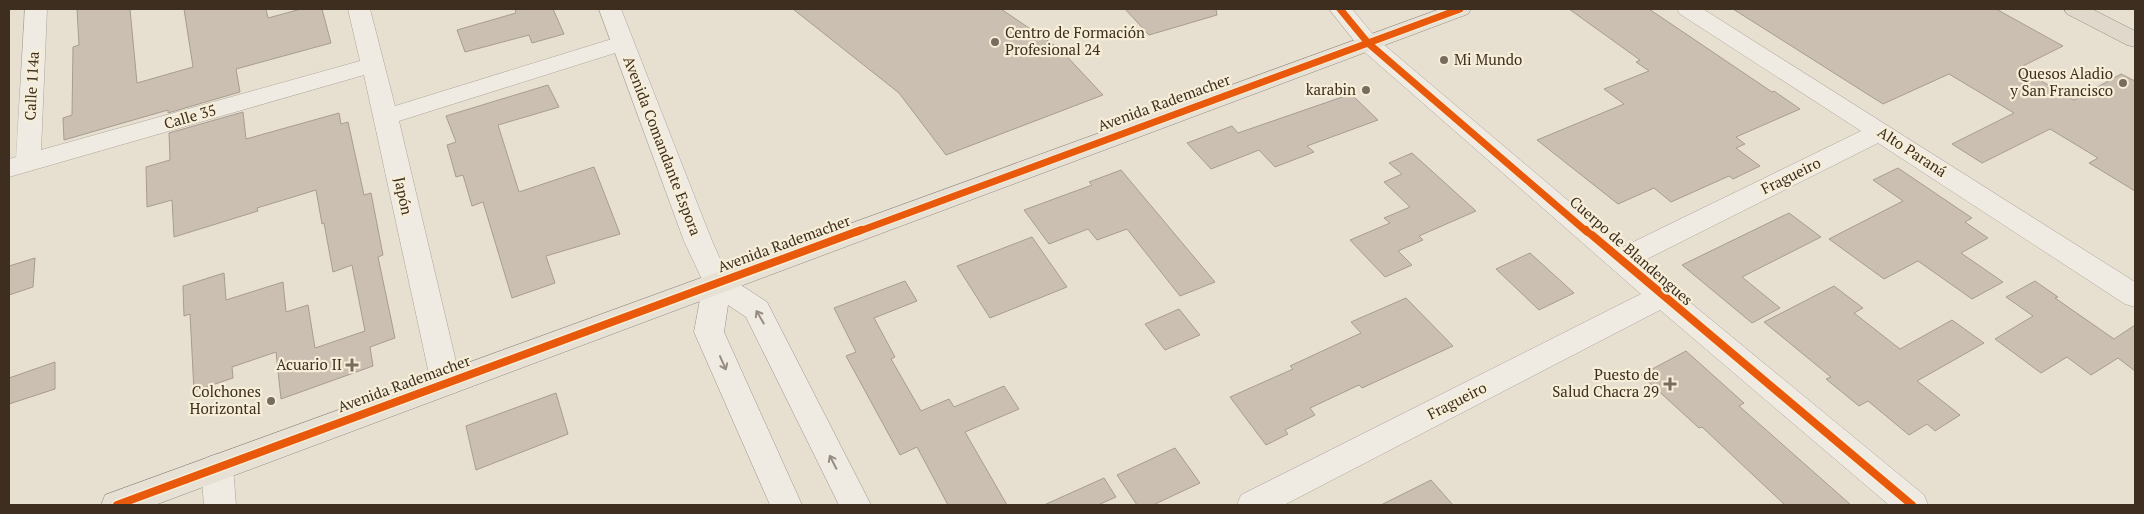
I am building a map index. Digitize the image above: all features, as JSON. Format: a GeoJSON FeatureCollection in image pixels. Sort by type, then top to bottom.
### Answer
{"type":"FeatureCollection","features":[{"type":"Feature","properties":{"kind":"highway"},"geometry":{"type":"LineString","coordinates":[[2076,9],[2135,40]]}},
{"type":"Feature","properties":{"kind":"main road","name":"Avenida Rademacher"},"geometry":{"type":"LineString","coordinates":[[117,505],[1460,9]]}},
{"type":"Feature","properties":{"kind":"street","name":"Calle 114a"},"geometry":{"type":"LineString","coordinates":[[18,166],[36,9]]}},
{"type":"Feature","properties":{"kind":"street","name":"Japón"},"geometry":{"type":"LineString","coordinates":[[359,9],[386,117],[446,383]]}},
{"type":"Feature","properties":{"kind":"street","name":"Avenida Comandante Espora"},"geometry":{"type":"LineString","coordinates":[[610,9],[698,241],[717,283]]}},
{"type":"Feature","properties":{"kind":"street","name":"Cuerpo de Blandengues"},"geometry":{"type":"LineString","coordinates":[[1340,9],[1368,42],[1662,296],[1912,505]]}},
{"type":"Feature","properties":{"kind":"street","name":"Alto Paraná"},"geometry":{"type":"LineString","coordinates":[[1688,9],[2135,296]]}},
{"type":"Feature","properties":{"kind":"street"},"geometry":{"type":"LineString","coordinates":[[386,117],[623,43]]}},
{"type":"Feature","properties":{"kind":"street","name":"Calle 35"},"geometry":{"type":"LineString","coordinates":[[18,166],[372,65]]}},
{"type":"Feature","properties":{"kind":"street","name":"Fragueiro"},"geometry":{"type":"LineString","coordinates":[[1621,260],[1880,132]]}},
{"type":"Feature","properties":{"kind":"street"},"geometry":{"type":"LineString","coordinates":[[786,505],[709,332],[717,283],[757,310],[855,505]]}},
{"type":"Feature","properties":{"kind":"street","name":"Fragueiro"},"geometry":{"type":"LineString","coordinates":[[1253,505],[1662,296]]}},
{"type":"Feature","properties":{"kind":"street"},"geometry":{"type":"LineString","coordinates":[[217,468],[220,505]]}},
{"type":"Feature","properties":{"kind":"building"},"geometry":{"type":"Polygon","coordinates":[[[77,9],[130,9],[137,83],[193,67],[184,9],[266,9],[268,18],[301,9],[322,9],[331,43],[236,69],[240,92],[168,113],[168,110],[64,140],[63,118],[72,115],[73,47],[79,45],[77,9]]]}},
{"type":"Feature","properties":{"kind":"building"},"geometry":{"type":"Polygon","coordinates":[[[515,9],[553,9],[564,34],[532,43],[529,35],[465,52],[457,30],[516,13],[515,9]]]}},
{"type":"Feature","properties":{"kind":"building"},"geometry":{"type":"Polygon","coordinates":[[[793,9],[1001,9],[1060,49],[1103,95],[946,155],[899,93],[793,9]]]}},
{"type":"Feature","properties":{"kind":"building"},"geometry":{"type":"Polygon","coordinates":[[[1125,9],[1216,9],[1217,15],[1149,35],[1125,9]]]}},
{"type":"Feature","properties":{"kind":"building"},"geometry":{"type":"Polygon","coordinates":[[[1569,9],[1649,9],[1800,109],[1736,137],[1745,144],[1736,148],[1760,166],[1733,179],[1729,176],[1671,202],[1654,188],[1618,204],[1537,140],[1624,104],[1604,89],[1649,71],[1636,62],[1640,60],[1569,9]]]}},
{"type":"Feature","properties":{"kind":"building"},"geometry":{"type":"Polygon","coordinates":[[[1733,9],[1996,9],[2063,46],[2019,68],[2074,100],[2121,74],[2135,81],[2135,191],[2089,163],[2098,158],[2050,129],[1982,163],[1952,144],[2014,113],[1949,74],[1883,104],[1733,9]]]}},
{"type":"Feature","properties":{"kind":"building"},"geometry":{"type":"Polygon","coordinates":[[[548,85],[559,107],[498,125],[519,192],[594,167],[620,234],[546,256],[555,283],[512,298],[483,202],[472,206],[463,175],[456,177],[447,145],[456,142],[446,116],[548,85]]]}},
{"type":"Feature","properties":{"kind":"building"},"geometry":{"type":"Polygon","coordinates":[[[1351,94],[1378,120],[1307,146],[1314,152],[1275,167],[1259,150],[1211,169],[1187,143],[1232,126],[1238,133],[1351,94]]]}},
{"type":"Feature","properties":{"kind":"building"},"geometry":{"type":"Polygon","coordinates":[[[243,112],[246,139],[339,113],[341,124],[348,122],[364,195],[371,193],[383,255],[378,257],[395,338],[370,347],[373,366],[281,399],[276,352],[232,367],[233,378],[194,391],[190,314],[184,316],[183,286],[224,273],[226,300],[283,282],[286,312],[308,305],[315,348],[365,331],[352,265],[333,272],[316,190],[257,208],[258,211],[174,237],[172,200],[147,207],[146,167],[170,160],[169,133],[243,112]]]}},
{"type":"Feature","properties":{"kind":"building"},"geometry":{"type":"Polygon","coordinates":[[[1412,153],[1476,211],[1419,236],[1423,240],[1398,251],[1412,265],[1385,277],[1350,240],[1390,223],[1384,218],[1410,207],[1384,182],[1402,174],[1389,163],[1412,153]]]}},
{"type":"Feature","properties":{"kind":"building"},"geometry":{"type":"Polygon","coordinates":[[[1898,168],[1972,218],[1965,222],[1988,238],[1961,253],[2003,282],[1972,299],[1918,261],[1884,279],[1829,239],[1903,201],[1873,180],[1898,168]]]}},
{"type":"Feature","properties":{"kind":"building"},"geometry":{"type":"Polygon","coordinates":[[[1121,170],[1215,282],[1180,296],[1127,229],[1097,240],[1088,229],[1049,244],[1024,210],[1092,185],[1089,182],[1121,170]]]}},
{"type":"Feature","properties":{"kind":"building"},"geometry":{"type":"Polygon","coordinates":[[[1789,213],[1821,237],[1742,277],[1780,308],[1752,323],[1682,265],[1789,213]]]}},
{"type":"Feature","properties":{"kind":"building"},"geometry":{"type":"Polygon","coordinates":[[[1032,237],[1067,287],[990,318],[957,266],[1032,237]]]}},
{"type":"Feature","properties":{"kind":"building"},"geometry":{"type":"Polygon","coordinates":[[[1530,253],[1574,293],[1539,310],[1496,269],[1530,253]]]}},
{"type":"Feature","properties":{"kind":"building"},"geometry":{"type":"Polygon","coordinates":[[[35,258],[33,287],[9,295],[9,266],[35,258]]]}},
{"type":"Feature","properties":{"kind":"building"},"geometry":{"type":"Polygon","coordinates":[[[905,281],[917,301],[874,318],[895,357],[891,359],[921,411],[949,399],[954,407],[1004,386],[1019,409],[965,432],[1007,505],[948,505],[917,447],[900,455],[846,356],[856,352],[834,308],[905,281]]]}},
{"type":"Feature","properties":{"kind":"building"},"geometry":{"type":"Polygon","coordinates":[[[2035,281],[2058,297],[2055,298],[2114,339],[2135,325],[2135,371],[2118,358],[2091,375],[2067,357],[2041,373],[1995,339],[2033,316],[2006,297],[2035,281]]]}},
{"type":"Feature","properties":{"kind":"building"},"geometry":{"type":"Polygon","coordinates":[[[1834,286],[1863,308],[1854,313],[1900,349],[1952,320],[1984,343],[1917,381],[1960,415],[1935,431],[1927,424],[1909,435],[1868,401],[1859,406],[1826,379],[1831,377],[1764,322],[1834,286]]]}},
{"type":"Feature","properties":{"kind":"building"},"geometry":{"type":"Polygon","coordinates":[[[1406,298],[1453,346],[1362,388],[1359,385],[1310,408],[1315,415],[1285,430],[1288,434],[1266,445],[1230,397],[1293,369],[1290,366],[1361,333],[1351,322],[1406,298]]]}},
{"type":"Feature","properties":{"kind":"building"},"geometry":{"type":"Polygon","coordinates":[[[1179,309],[1200,335],[1165,350],[1145,324],[1179,309]]]}},
{"type":"Feature","properties":{"kind":"building"},"geometry":{"type":"Polygon","coordinates":[[[1686,351],[1744,403],[1739,406],[1851,505],[1785,505],[1702,427],[1699,428],[1641,375],[1686,351]]]}},
{"type":"Feature","properties":{"kind":"building"},"geometry":{"type":"Polygon","coordinates":[[[55,362],[55,389],[9,404],[9,378],[55,362]]]}},
{"type":"Feature","properties":{"kind":"building"},"geometry":{"type":"Polygon","coordinates":[[[556,393],[568,434],[476,470],[466,426],[556,393]]]}},
{"type":"Feature","properties":{"kind":"building"},"geometry":{"type":"Polygon","coordinates":[[[1175,448],[1200,483],[1153,505],[1137,505],[1117,475],[1175,448]]]}},
{"type":"Feature","properties":{"kind":"building"},"geometry":{"type":"Polygon","coordinates":[[[1104,478],[1116,497],[1098,505],[1044,505],[1104,478]]]}},
{"type":"Feature","properties":{"kind":"building"},"geometry":{"type":"Polygon","coordinates":[[[1431,480],[1453,505],[1381,505],[1431,480]]]}},
{"type":"Feature","properties":{"kind":"cycle path"},"geometry":{"type":"LineString","coordinates":[[1340,9],[1368,43],[1662,296],[1912,505]]}},
{"type":"Feature","properties":{"kind":"cycle path"},"geometry":{"type":"LineString","coordinates":[[117,505],[1460,9]]}},
{"type":"Feature","properties":{"kind":"place","name":"Centro de Formación Profesional 24"},"geometry":{"type":"Point","coordinates":[995,42]}},
{"type":"Feature","properties":{"kind":"place","name":"Mi Mundo"},"geometry":{"type":"Point","coordinates":[1444,60]}},
{"type":"Feature","properties":{"kind":"place","name":"Quesos Aladio y San Francisco"},"geometry":{"type":"Point","coordinates":[2123,83]}},
{"type":"Feature","properties":{"kind":"place","name":"karabin"},"geometry":{"type":"Point","coordinates":[1366,90]}},
{"type":"Feature","properties":{"kind":"place","name":"Acuario II"},"geometry":{"type":"Point","coordinates":[352,365]}},
{"type":"Feature","properties":{"kind":"place","name":"Puesto de Salud Chacra 29"},"geometry":{"type":"Point","coordinates":[1670,384]}},
{"type":"Feature","properties":{"kind":"place","name":"Colchones Horizontal"},"geometry":{"type":"Point","coordinates":[271,401]}}]}
